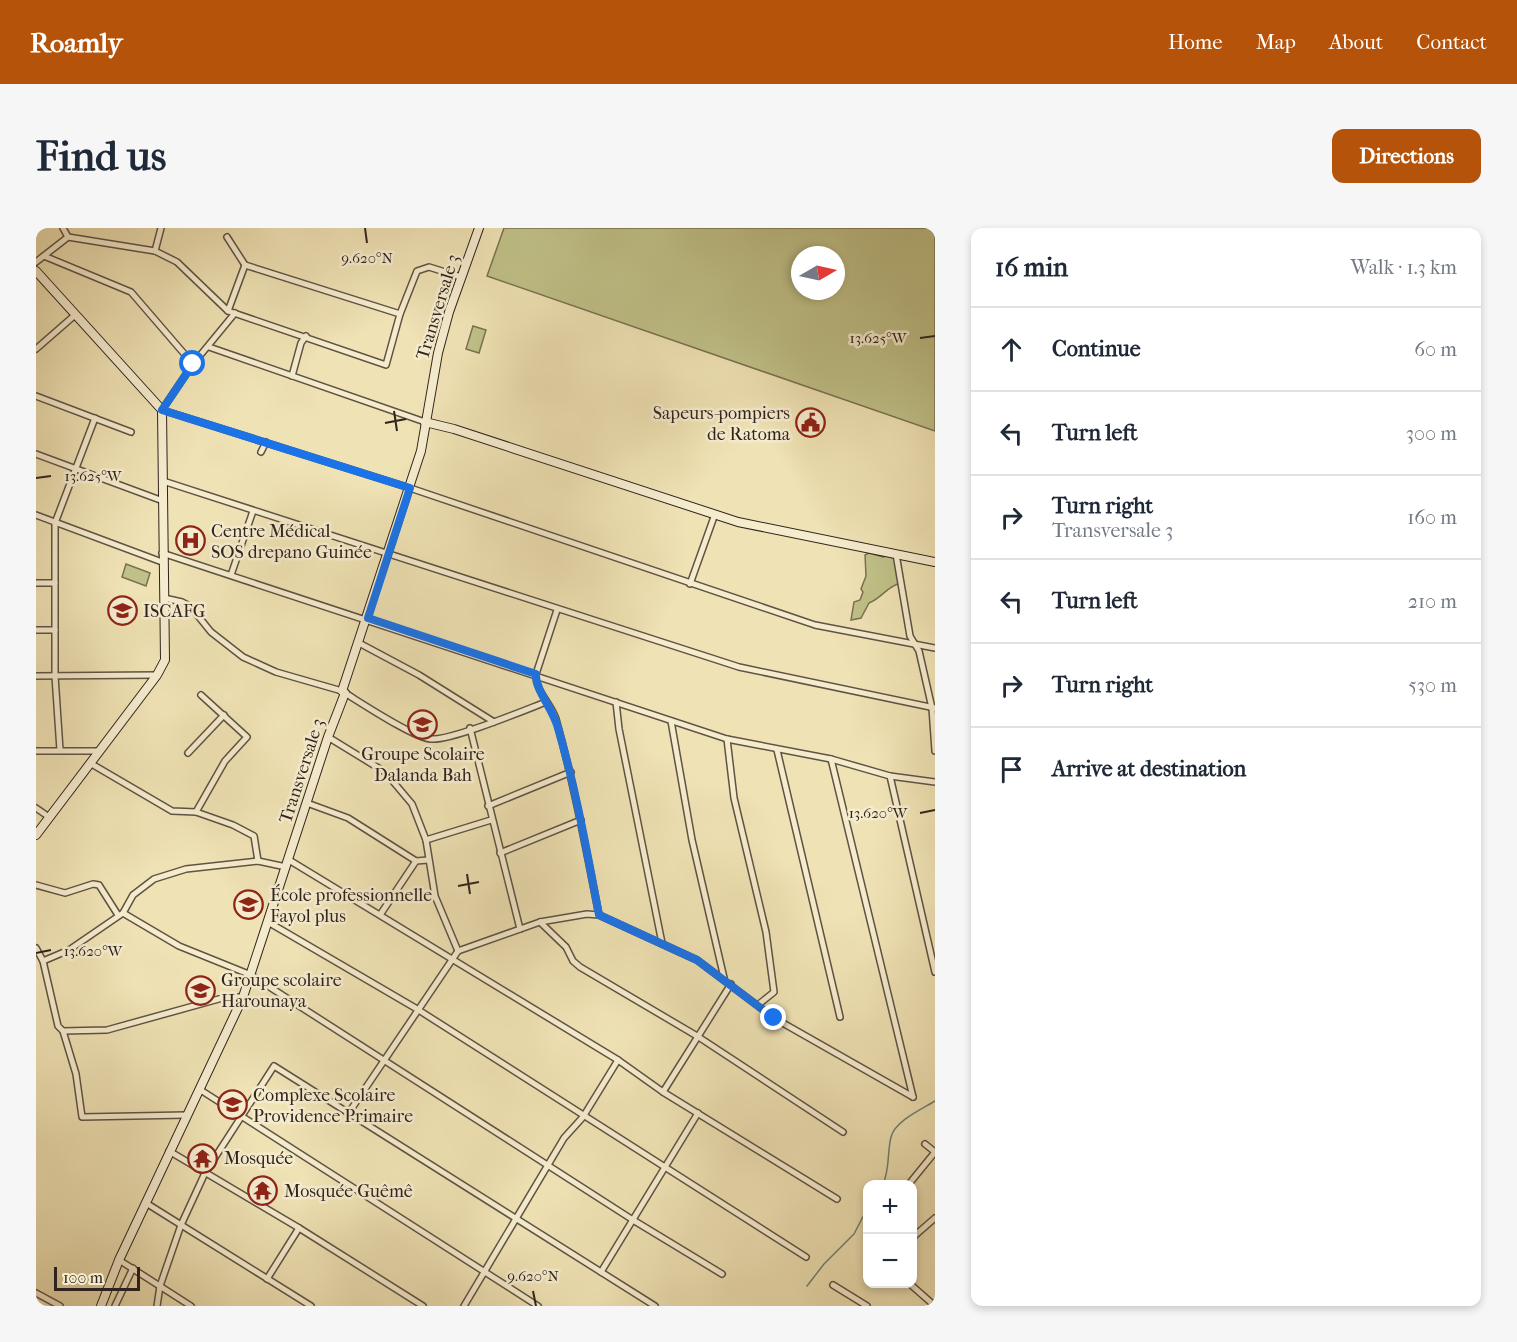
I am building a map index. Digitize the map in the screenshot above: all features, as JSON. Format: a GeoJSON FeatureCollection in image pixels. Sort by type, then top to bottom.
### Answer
{"type":"FeatureCollection","features":[{"type":"Feature","properties":{"kind":"street"},"geometry":{"type":"LineString","coordinates":[[63,228],[68,237]]}},
{"type":"Feature","properties":{"kind":"street"},"geometry":{"type":"LineString","coordinates":[[155,251],[161,228]]}},
{"type":"Feature","properties":{"kind":"street","name":"Transversale 3"},"geometry":{"type":"LineString","coordinates":[[101,1306],[119,1260],[243,997],[251,975],[410,488],[421,451],[438,353],[479,228]]}},
{"type":"Feature","properties":{"kind":"street"},"geometry":{"type":"LineString","coordinates":[[36,262],[68,237],[155,251],[177,262],[228,311],[386,365],[399,314],[420,268],[429,267],[461,278]]}},
{"type":"Feature","properties":{"kind":"street"},"geometry":{"type":"LineString","coordinates":[[226,237],[245,265],[399,314]]}},
{"type":"Feature","properties":{"kind":"street"},"geometry":{"type":"LineString","coordinates":[[44,256],[130,292],[193,364]]}},
{"type":"Feature","properties":{"kind":"street"},"geometry":{"type":"LineString","coordinates":[[228,311],[245,265]]}},
{"type":"Feature","properties":{"kind":"street"},"geometry":{"type":"LineString","coordinates":[[36,271],[162,410],[410,488],[815,625],[935,648]]}},
{"type":"Feature","properties":{"kind":"street"},"geometry":{"type":"LineString","coordinates":[[36,835],[157,675],[165,660],[162,562],[162,410],[193,364],[235,313]]}},
{"type":"Feature","properties":{"kind":"street"},"geometry":{"type":"LineString","coordinates":[[36,349],[75,315]]}},
{"type":"Feature","properties":{"kind":"street"},"geometry":{"type":"LineString","coordinates":[[292,376],[301,343],[306,336]]}},
{"type":"Feature","properties":{"kind":"street"},"geometry":{"type":"LineString","coordinates":[[209,347],[425,422],[454,429],[738,522],[935,562]]}},
{"type":"Feature","properties":{"kind":"street"},"geometry":{"type":"LineString","coordinates":[[36,396],[131,432]]}},
{"type":"Feature","properties":{"kind":"street"},"geometry":{"type":"LineString","coordinates":[[60,750],[55,676],[55,523],[95,418]]}},
{"type":"Feature","properties":{"kind":"street"},"geometry":{"type":"LineString","coordinates":[[261,452],[266,442]]}},
{"type":"Feature","properties":{"kind":"street"},"geometry":{"type":"LineString","coordinates":[[36,454],[163,501]]}},
{"type":"Feature","properties":{"kind":"street"},"geometry":{"type":"LineString","coordinates":[[163,481],[739,667],[934,708]]}},
{"type":"Feature","properties":{"kind":"street"},"geometry":{"type":"LineString","coordinates":[[231,575],[253,511]]}},
{"type":"Feature","properties":{"kind":"street"},"geometry":{"type":"LineString","coordinates":[[690,584],[715,514]]}},
{"type":"Feature","properties":{"kind":"street"},"geometry":{"type":"LineString","coordinates":[[36,515],[162,562]]}},
{"type":"Feature","properties":{"kind":"street"},"geometry":{"type":"LineString","coordinates":[[162,553],[368,618],[727,739],[831,759],[890,776],[935,782]]}},
{"type":"Feature","properties":{"kind":"street"},"geometry":{"type":"LineString","coordinates":[[896,554],[910,636],[919,651],[934,708],[935,751]]}},
{"type":"Feature","properties":{"kind":"street"},"geometry":{"type":"LineString","coordinates":[[36,583],[55,583]]}},
{"type":"Feature","properties":{"kind":"street"},"geometry":{"type":"LineString","coordinates":[[164,598],[190,606],[211,632],[243,657],[276,672],[344,692],[395,723],[431,739],[494,722],[546,702]]}},
{"type":"Feature","properties":{"kind":"street"},"geometry":{"type":"LineString","coordinates":[[557,610],[535,682],[553,711],[571,772],[599,915]]}},
{"type":"Feature","properties":{"kind":"street"},"geometry":{"type":"LineString","coordinates":[[36,630],[55,630]]}},
{"type":"Feature","properties":{"kind":"street"},"geometry":{"type":"LineString","coordinates":[[359,643],[419,675],[494,722]]}},
{"type":"Feature","properties":{"kind":"street"},"geometry":{"type":"LineString","coordinates":[[36,676],[157,675]]}},
{"type":"Feature","properties":{"kind":"street"},"geometry":{"type":"LineString","coordinates":[[196,812],[225,761],[246,740],[246,734],[201,695]]}},
{"type":"Feature","properties":{"kind":"street"},"geometry":{"type":"LineString","coordinates":[[616,702],[619,729],[662,943]]}},
{"type":"Feature","properties":{"kind":"street"},"geometry":{"type":"LineString","coordinates":[[188,753],[224,716]]}},
{"type":"Feature","properties":{"kind":"street"},"geometry":{"type":"LineString","coordinates":[[671,721],[692,840],[724,979]]}},
{"type":"Feature","properties":{"kind":"street"},"geometry":{"type":"LineString","coordinates":[[470,728],[491,820],[520,929]]}},
{"type":"Feature","properties":{"kind":"street"},"geometry":{"type":"LineString","coordinates":[[328,737],[386,772],[412,804],[426,840],[435,896],[458,951]]}},
{"type":"Feature","properties":{"kind":"street"},"geometry":{"type":"LineString","coordinates":[[727,739],[734,798],[766,932],[774,992],[759,1005]]}},
{"type":"Feature","properties":{"kind":"street"},"geometry":{"type":"LineString","coordinates":[[777,750],[840,1017]]}},
{"type":"Feature","properties":{"kind":"street"},"geometry":{"type":"LineString","coordinates":[[36,751],[98,751]]}},
{"type":"Feature","properties":{"kind":"street"},"geometry":{"type":"LineString","coordinates":[[348,1113],[458,951],[540,922],[587,914],[599,915],[697,960],[774,1018],[913,1097],[831,759]]}},
{"type":"Feature","properties":{"kind":"street"},"geometry":{"type":"LineString","coordinates":[[90,763],[172,811],[196,812],[233,825],[254,836],[258,861]]}},
{"type":"Feature","properties":{"kind":"street"},"geometry":{"type":"LineString","coordinates":[[488,806],[571,772]]}},
{"type":"Feature","properties":{"kind":"street"},"geometry":{"type":"LineString","coordinates":[[890,776],[935,972]]}},
{"type":"Feature","properties":{"kind":"street"},"geometry":{"type":"LineString","coordinates":[[307,803],[348,818],[416,861],[428,860]]}},
{"type":"Feature","properties":{"kind":"street"},"geometry":{"type":"LineString","coordinates":[[36,808],[49,817]]}},
{"type":"Feature","properties":{"kind":"street"},"geometry":{"type":"LineString","coordinates":[[426,840],[491,820]]}},
{"type":"Feature","properties":{"kind":"street"},"geometry":{"type":"LineString","coordinates":[[500,853],[581,820]]}},
{"type":"Feature","properties":{"kind":"street"},"geometry":{"type":"LineString","coordinates":[[43,961],[69,950],[121,914],[133,895],[154,879],[186,869],[258,861],[288,863],[452,958],[837,1199]]}},
{"type":"Feature","properties":{"kind":"street"},"geometry":{"type":"LineString","coordinates":[[380,915],[416,861]]}},
{"type":"Feature","properties":{"kind":"street"},"geometry":{"type":"LineString","coordinates":[[36,885],[65,893],[96,884],[101,887],[121,914],[179,946],[251,975],[633,1220],[722,1274]]}},
{"type":"Feature","properties":{"kind":"street"},"geometry":{"type":"LineString","coordinates":[[268,922],[417,1009],[583,1117],[806,1257]]}},
{"type":"Feature","properties":{"kind":"street"},"geometry":{"type":"LineString","coordinates":[[540,922],[566,947],[573,961],[580,967],[697,1036],[843,1132]]}},
{"type":"Feature","properties":{"kind":"street"},"geometry":{"type":"LineString","coordinates":[[36,948],[43,961],[58,1026],[63,1031],[76,1074],[82,1117],[186,1115]]}},
{"type":"Feature","properties":{"kind":"street"},"geometry":{"type":"LineString","coordinates":[[663,1092],[731,984]]}},
{"type":"Feature","properties":{"kind":"street"},"geometry":{"type":"LineString","coordinates":[[63,1031],[107,1030],[226,997],[243,997]]}},
{"type":"Feature","properties":{"kind":"street"},"geometry":{"type":"LineString","coordinates":[[464,1306],[518,1221],[564,1138],[583,1117],[618,1060]]}},
{"type":"Feature","properties":{"kind":"street"},"geometry":{"type":"LineString","coordinates":[[157,1306],[160,1286],[181,1225],[205,1173],[242,1119],[274,1066],[655,1306]]}},
{"type":"Feature","properties":{"kind":"street"},"geometry":{"type":"LineString","coordinates":[[199,1089],[242,1119],[538,1306]]}},
{"type":"Feature","properties":{"kind":"street"},"geometry":{"type":"LineString","coordinates":[[601,1272],[698,1113]]}},
{"type":"Feature","properties":{"kind":"street"},"geometry":{"type":"LineString","coordinates":[[913,1180],[935,1152],[925,1144]]}},
{"type":"Feature","properties":{"kind":"street"},"geometry":{"type":"LineString","coordinates":[[169,1151],[299,1228],[423,1306]]}},
{"type":"Feature","properties":{"kind":"street"},"geometry":{"type":"LineString","coordinates":[[146,1203],[311,1306]]}},
{"type":"Feature","properties":{"kind":"street"},"geometry":{"type":"LineString","coordinates":[[917,1234],[935,1218]]}},
{"type":"Feature","properties":{"kind":"street"},"geometry":{"type":"LineString","coordinates":[[267,1279],[299,1228]]}},
{"type":"Feature","properties":{"kind":"street"},"geometry":{"type":"LineString","coordinates":[[119,1260],[191,1306]]}},
{"type":"Feature","properties":{"kind":"street"},"geometry":{"type":"LineString","coordinates":[[115,1306],[133,1268]]}},
{"type":"Feature","properties":{"kind":"street"},"geometry":{"type":"LineString","coordinates":[[833,1285],[867,1306]]}},
{"type":"Feature","properties":{"kind":"street"},"geometry":{"type":"LineString","coordinates":[[915,1288],[935,1305]]}},
{"type":"Feature","properties":{"kind":"street"},"geometry":{"type":"LineString","coordinates":[[36,1293],[60,1306]]}},
{"type":"Feature","properties":{"kind":"street"},"geometry":{"type":"LineString","coordinates":[[850,1306],[855,1298]]}},
{"type":"Feature","properties":{"kind":"green space"},"geometry":{"type":"Polygon","coordinates":[[[504,228],[935,228],[935,431],[487,276],[504,228]]]}},
{"type":"Feature","properties":{"kind":"green space"},"geometry":{"type":"Polygon","coordinates":[[[473,326],[486,330],[479,353],[466,349],[473,326]]]}},
{"type":"Feature","properties":{"kind":"green space"},"geometry":{"type":"Polygon","coordinates":[[[869,553],[883,557],[890,555],[898,560],[901,583],[869,603],[861,618],[851,620],[854,602],[860,600],[863,592],[861,589],[866,576],[865,555],[869,553]]]}},
{"type":"Feature","properties":{"kind":"green space"},"geometry":{"type":"Polygon","coordinates":[[[126,564],[150,573],[146,586],[122,577],[126,564]]]}},
{"type":"Feature","properties":{"kind":"waterway"},"geometry":{"type":"LineString","coordinates":[[884,1180],[894,1131],[910,1116],[935,1101]]}},
{"type":"Feature","properties":{"kind":"waterway"},"geometry":{"type":"LineString","coordinates":[[807,1286],[824,1264],[854,1234],[863,1217]]}},
{"type":"Feature","properties":{"kind":"place","name":"Sapeurs-pompiers de Ratoma"},"geometry":{"type":"Point","coordinates":[811,423]}},
{"type":"Feature","properties":{"kind":"place","name":"Centre Médical SOS drepano Guinée"},"geometry":{"type":"Point","coordinates":[190,541]}},
{"type":"Feature","properties":{"kind":"place","name":"ISCAFG"},"geometry":{"type":"Point","coordinates":[122,611]}},
{"type":"Feature","properties":{"kind":"place","name":"Groupe Scolaire Dalanda Bah"},"geometry":{"type":"Point","coordinates":[423,725]}},
{"type":"Feature","properties":{"kind":"place","name":"École professionnelle Fayol plus"},"geometry":{"type":"Point","coordinates":[249,905]}},
{"type":"Feature","properties":{"kind":"place","name":"Groupe scolaire Harounaya"},"geometry":{"type":"Point","coordinates":[200,990]}},
{"type":"Feature","properties":{"kind":"place","name":"Complexe Scolaire Providence Primaire"},"geometry":{"type":"Point","coordinates":[232,1105]}},
{"type":"Feature","properties":{"kind":"place","name":"Mosquée"},"geometry":{"type":"Point","coordinates":[203,1158]}},
{"type":"Feature","properties":{"kind":"place","name":"Mosquée Guêmê"},"geometry":{"type":"Point","coordinates":[263,1191]}},
{"type":"Feature","properties":{"kind":"route"},"geometry":{"type":"LineString","coordinates":[[193,364],[162,410],[410,488],[368,618],[536,674],[535,682],[553,711],[571,772],[599,915],[697,960],[774,1018]]}}]}
